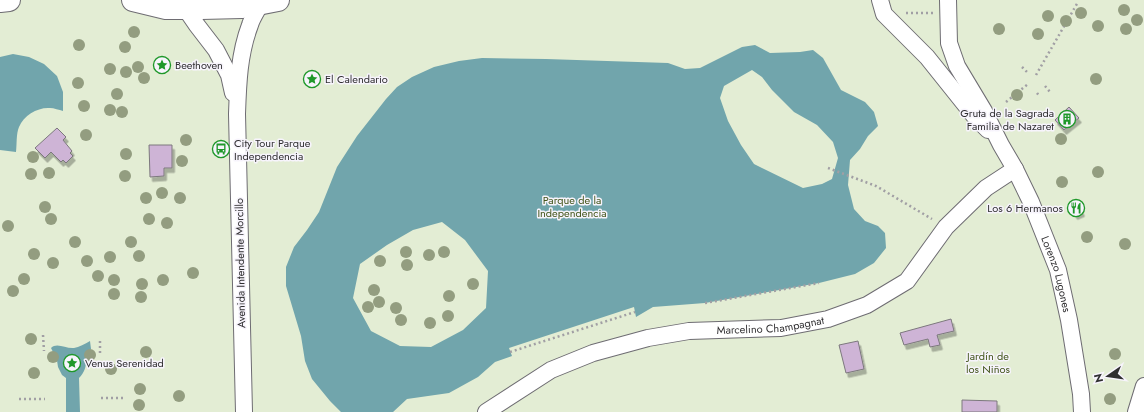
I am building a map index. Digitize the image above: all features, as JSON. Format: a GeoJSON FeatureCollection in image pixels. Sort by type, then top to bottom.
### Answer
{"type":"FeatureCollection","features":[{"type":"Feature","properties":{"kind":"main road"},"geometry":{"type":"LineString","coordinates":[[0,1],[9,0]]}},
{"type":"Feature","properties":{"kind":"main road"},"geometry":{"type":"LineString","coordinates":[[133,0],[166,8],[185,4],[242,7],[267,1]]}},
{"type":"Feature","properties":{"kind":"street","name":"Lorenzo Lugones"},"geometry":{"type":"LineString","coordinates":[[880,0],[884,14],[927,57],[975,117],[1001,145]]}},
{"type":"Feature","properties":{"kind":"street","name":"Avenida Intendente Morcillo"},"geometry":{"type":"LineString","coordinates":[[244,412],[237,114],[239,70],[243,44],[250,24],[267,1]]}},
{"type":"Feature","properties":{"kind":"street","name":"Avenida Intendente Morcillo"},"geometry":{"type":"LineString","coordinates":[[185,4],[196,24],[216,50],[229,75],[237,114]]}},
{"type":"Feature","properties":{"kind":"street","name":"Lorenzo Lugones"},"geometry":{"type":"LineString","coordinates":[[944,7],[949,43],[957,66],[984,111],[1015,169],[1031,202],[1058,270],[1069,320],[1081,394],[1082,412]]}},
{"type":"Feature","properties":{"kind":"street","name":"Marcelino Champagnat"},"geometry":{"type":"LineString","coordinates":[[486,412],[551,370],[593,353],[641,340],[689,331],[781,328],[828,319],[867,305],[907,281],[946,227],[986,188],[1015,169]]}},
{"type":"Feature","properties":{"kind":"street"},"geometry":{"type":"LineString","coordinates":[[1136,412],[1144,386]]}},
{"type":"Feature","properties":{"kind":"path"},"geometry":{"type":"LineString","coordinates":[[1036,76],[1078,2]]}},
{"type":"Feature","properties":{"kind":"path"},"geometry":{"type":"LineString","coordinates":[[903,14],[944,7]]}},
{"type":"Feature","properties":{"kind":"path"},"geometry":{"type":"LineString","coordinates":[[1022,67],[1026,72]]}},
{"type":"Feature","properties":{"kind":"path"},"geometry":{"type":"LineString","coordinates":[[1006,102],[1028,84]]}},
{"type":"Feature","properties":{"kind":"path"},"geometry":{"type":"LineString","coordinates":[[1045,86],[1050,92]]}},
{"type":"Feature","properties":{"kind":"path"},"geometry":{"type":"LineString","coordinates":[[1037,93],[1040,97]]}},
{"type":"Feature","properties":{"kind":"path"},"geometry":{"type":"LineString","coordinates":[[828,168],[876,186],[946,227]]}},
{"type":"Feature","properties":{"kind":"path"},"geometry":{"type":"LineString","coordinates":[[705,303],[819,283]]}},
{"type":"Feature","properties":{"kind":"path"},"geometry":{"type":"LineString","coordinates":[[510,352],[635,312]]}},
{"type":"Feature","properties":{"kind":"path"},"geometry":{"type":"LineString","coordinates":[[43,335],[44,350]]}},
{"type":"Feature","properties":{"kind":"path"},"geometry":{"type":"LineString","coordinates":[[100,341],[100,356]]}},
{"type":"Feature","properties":{"kind":"path"},"geometry":{"type":"LineString","coordinates":[[101,398],[125,398]]}},
{"type":"Feature","properties":{"kind":"path"},"geometry":{"type":"LineString","coordinates":[[19,399],[45,399]]}},
{"type":"Feature","properties":{"kind":"green space","name":"Parque de la Independencia"},"geometry":{"type":"Polygon","coordinates":[[[0,0],[1144,0],[1144,412],[0,412],[0,0]]]}},
{"type":"Feature","properties":{"kind":"water"},"geometry":{"type":"Polygon","coordinates":[[[755,45],[770,53],[813,50],[823,58],[841,90],[865,102],[874,112],[878,126],[868,136],[860,149],[850,160],[848,185],[854,209],[865,221],[878,226],[885,233],[886,248],[874,263],[855,274],[819,283],[705,303],[653,307],[636,317],[634,307],[509,348],[512,356],[495,362],[478,377],[449,393],[407,399],[393,412],[341,412],[312,379],[305,361],[301,336],[286,286],[286,267],[294,247],[319,212],[337,167],[357,136],[397,87],[412,77],[434,67],[459,61],[482,58],[668,63],[685,69],[700,68],[742,47],[755,45]],[[752,70],[724,86],[720,98],[728,121],[741,145],[754,164],[803,188],[822,184],[832,179],[838,158],[833,142],[817,125],[794,112],[772,90],[762,77],[752,70]],[[442,222],[413,230],[387,245],[360,264],[353,298],[371,331],[400,346],[431,347],[463,330],[486,308],[488,271],[465,240],[442,222]]]}},
{"type":"Feature","properties":{"kind":"water"},"geometry":{"type":"Polygon","coordinates":[[[13,54],[29,57],[44,64],[57,76],[63,92],[63,111],[45,108],[36,110],[24,119],[18,130],[16,152],[0,150],[0,57],[13,54]]]}},
{"type":"Feature","properties":{"kind":"water"},"geometry":{"type":"Polygon","coordinates":[[[90,341],[91,349],[86,353],[86,367],[79,378],[80,412],[66,412],[66,378],[62,375],[58,367],[56,354],[51,348],[53,346],[59,346],[74,348],[90,341]]]}},
{"type":"Feature","properties":{"kind":"building","name":"Gruta de la Sagrada Familia de Nazaret"},"geometry":{"type":"Polygon","coordinates":[[[1069,107],[1079,118],[1064,130],[1055,120],[1069,107]]]}},
{"type":"Feature","properties":{"kind":"building"},"geometry":{"type":"Polygon","coordinates":[[[57,128],[66,137],[63,140],[72,151],[70,153],[73,156],[66,163],[63,160],[61,162],[51,152],[45,158],[35,148],[57,128]]]}},
{"type":"Feature","properties":{"kind":"building"},"geometry":{"type":"Polygon","coordinates":[[[149,145],[172,145],[172,168],[164,168],[164,176],[150,177],[149,145]]]}},
{"type":"Feature","properties":{"kind":"building","name":"Los 6 Hermanos"},"geometry":{"type":"Polygon","coordinates":[[[1077,201],[1082,212],[1075,215],[1069,205],[1077,201]]]}},
{"type":"Feature","properties":{"kind":"building"},"geometry":{"type":"Polygon","coordinates":[[[951,319],[954,331],[937,335],[940,345],[930,347],[928,339],[904,345],[900,333],[951,319]]]}},
{"type":"Feature","properties":{"kind":"building"},"geometry":{"type":"Polygon","coordinates":[[[858,341],[864,369],[846,373],[839,345],[858,341]]]}},
{"type":"Feature","properties":{"kind":"building"},"geometry":{"type":"Polygon","coordinates":[[[962,400],[997,401],[997,412],[962,412],[962,400]]]}},
{"type":"Feature","properties":{"kind":"place","name":"Beethoven"},"geometry":{"type":"Point","coordinates":[162,65]}},
{"type":"Feature","properties":{"kind":"place","name":"El Calendario"},"geometry":{"type":"Point","coordinates":[312,79]}},
{"type":"Feature","properties":{"kind":"place","name":"Gruta de la Sagrada Familia de Nazaret"},"geometry":{"type":"Point","coordinates":[1067,119]}},
{"type":"Feature","properties":{"kind":"place","name":"City Tour Parque Independencia"},"geometry":{"type":"Point","coordinates":[221,149]}},
{"type":"Feature","properties":{"kind":"place","name":"Los 6 Hermanos"},"geometry":{"type":"Point","coordinates":[1076,208]}},
{"type":"Feature","properties":{"kind":"place","name":"Venus Serenidad"},"geometry":{"type":"Point","coordinates":[72,363]}},
{"type":"Feature","properties":{"kind":"park label","name":"Jardín de los Niños"},"geometry":{"type":"Point","coordinates":[988,362]}}]}
